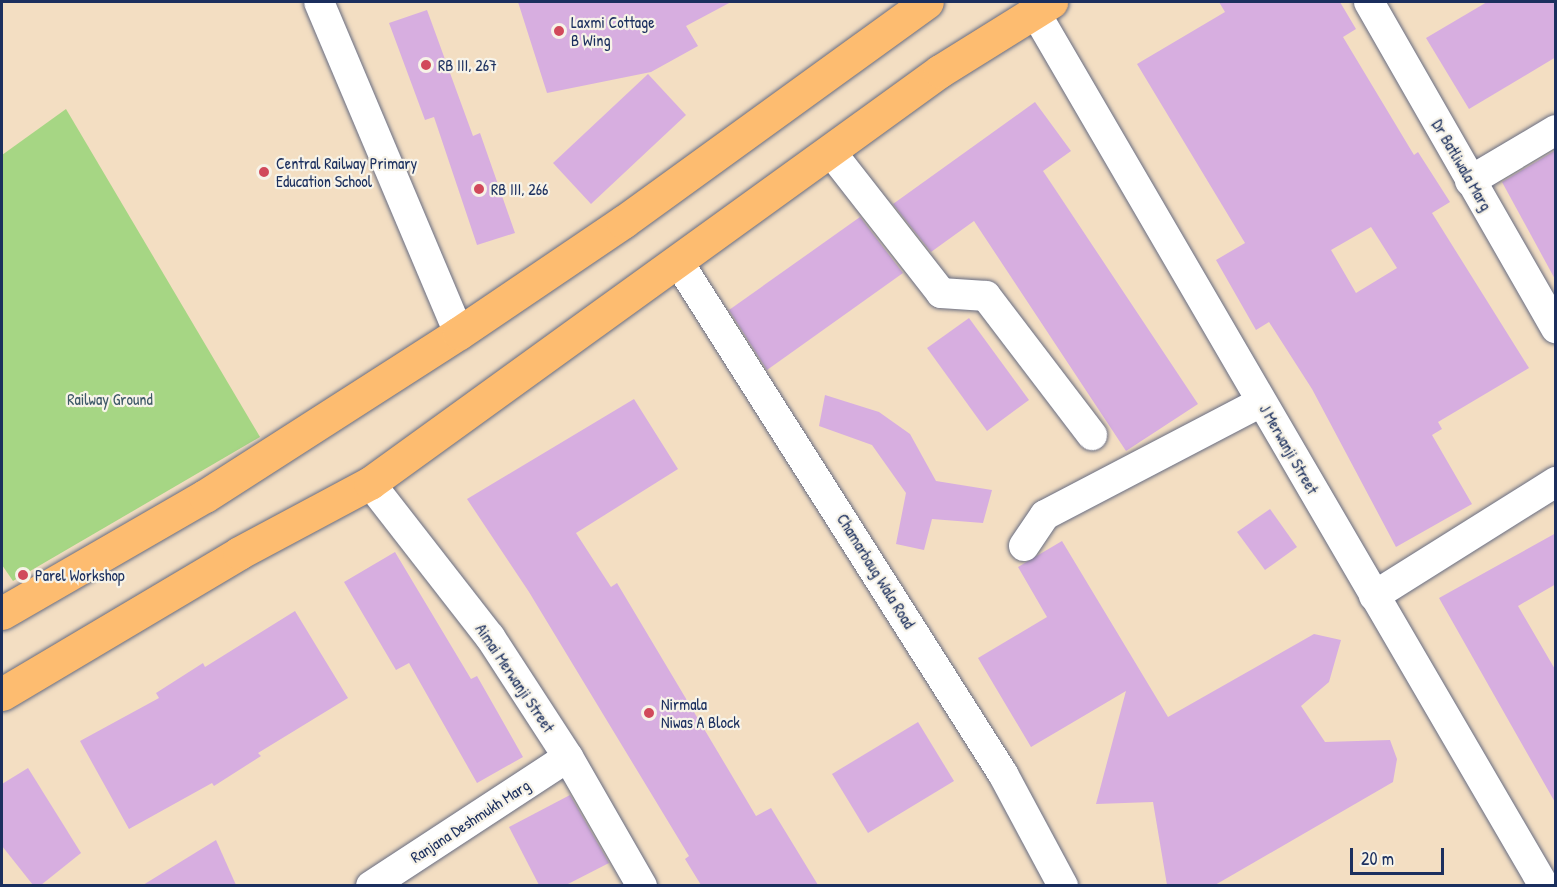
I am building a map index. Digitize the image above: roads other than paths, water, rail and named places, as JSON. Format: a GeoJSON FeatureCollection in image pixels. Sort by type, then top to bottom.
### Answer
{"type":"FeatureCollection","features":[{"type":"Feature","properties":{"kind":"highway"},"geometry":{"type":"LineString","coordinates":[[3,610],[205,496],[459,333],[623,222],[927,2]]}},
{"type":"Feature","properties":{"kind":"highway"},"geometry":{"type":"LineString","coordinates":[[2,694],[239,553],[370,483],[679,263],[940,71],[1043,7]]}},
{"type":"Feature","properties":{"kind":"street"},"geometry":{"type":"LineString","coordinates":[[319,2],[459,333]]}},
{"type":"Feature","properties":{"kind":"street","name":"Dr Batliwala Marg"},"geometry":{"type":"LineString","coordinates":[[1369,2],[1556,328]]}},
{"type":"Feature","properties":{"kind":"street","name":"J Merwanji Street"},"geometry":{"type":"LineString","coordinates":[[1043,7],[1261,402],[1544,885]]}},
{"type":"Feature","properties":{"kind":"street"},"geometry":{"type":"LineString","coordinates":[[1470,181],[1556,130]]}},
{"type":"Feature","properties":{"kind":"street"},"geometry":{"type":"LineString","coordinates":[[831,152],[941,293],[986,296],[1092,435]]}},
{"type":"Feature","properties":{"kind":"street","name":"Chamarbaug Wala Road"},"geometry":{"type":"LineString","coordinates":[[679,263],[1003,774],[1064,885]]}},
{"type":"Feature","properties":{"kind":"street"},"geometry":{"type":"LineString","coordinates":[[1024,546],[1045,515],[1261,402]]}},
{"type":"Feature","properties":{"kind":"street"},"geometry":{"type":"LineString","coordinates":[[1374,596],[1556,482]]}},
{"type":"Feature","properties":{"kind":"street","name":"Aimai Merwanji Street"},"geometry":{"type":"LineString","coordinates":[[370,483],[489,637],[568,756],[642,885]]}},
{"type":"Feature","properties":{"kind":"street","name":"Ranjana Deshmukh Marg"},"geometry":{"type":"LineString","coordinates":[[371,885],[568,756]]}},
{"type":"Feature","properties":{"kind":"place","name":"Laxmi Cottage B Wing"},"geometry":{"type":"Point","coordinates":[559,31]}},
{"type":"Feature","properties":{"kind":"place","name":"RB III, 267"},"geometry":{"type":"Point","coordinates":[426,65]}},
{"type":"Feature","properties":{"kind":"place","name":"Central Railway Primary Education School"},"geometry":{"type":"Point","coordinates":[264,172]}},
{"type":"Feature","properties":{"kind":"place","name":"RB III, 266"},"geometry":{"type":"Point","coordinates":[479,189]}},
{"type":"Feature","properties":{"kind":"place","name":"Parel Workshop"},"geometry":{"type":"Point","coordinates":[23,575]}},
{"type":"Feature","properties":{"kind":"place","name":"Nirmala Niwas A Block"},"geometry":{"type":"Point","coordinates":[649,713]}},
{"type":"Feature","properties":{"kind":"park label","name":"Railway Ground"},"geometry":{"type":"Point","coordinates":[110,399]}}]}
